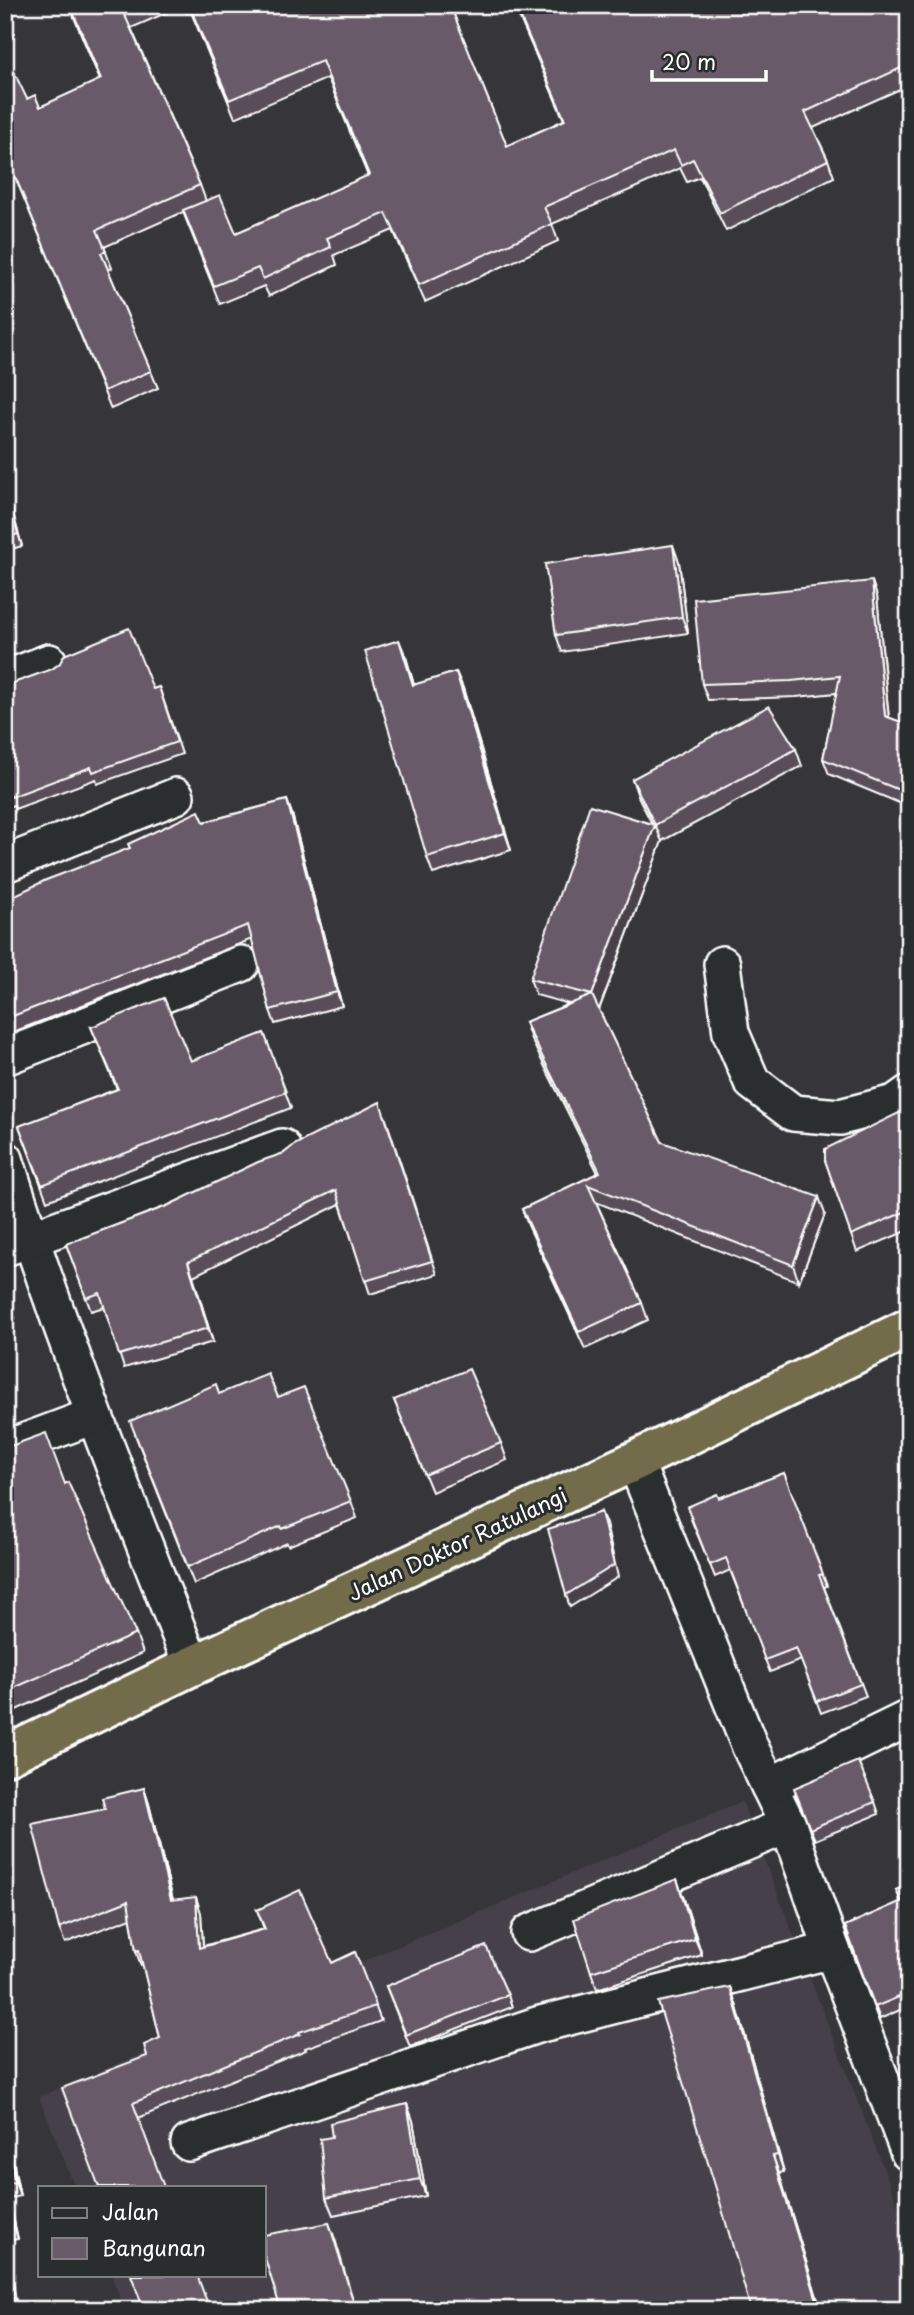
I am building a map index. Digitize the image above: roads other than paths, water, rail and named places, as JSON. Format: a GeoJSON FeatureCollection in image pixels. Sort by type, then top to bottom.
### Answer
{"type":"FeatureCollection","features":[{"type":"Feature","properties":{"kind":"highway","name":"Jalan Doktor Ratulangi"},"geometry":{"type":"LineString","coordinates":[[5,1756],[192,1666],[635,1461],[909,1328]]}},
{"type":"Feature","properties":{"kind":"street"},"geometry":{"type":"LineString","coordinates":[[5,679],[49,662]]}},
{"type":"Feature","properties":{"kind":"street"},"geometry":{"type":"LineString","coordinates":[[5,864],[176,796]]}},
{"type":"Feature","properties":{"kind":"street"},"geometry":{"type":"LineString","coordinates":[[5,1058],[241,964]]}},
{"type":"Feature","properties":{"kind":"street"},"geometry":{"type":"LineString","coordinates":[[722,964],[731,1033],[752,1082],[793,1113],[840,1117],[895,1103],[909,1093]]}},
{"type":"Feature","properties":{"kind":"street"},"geometry":{"type":"LineString","coordinates":[[18,1243],[282,1147]]}},
{"type":"Feature","properties":{"kind":"street"},"geometry":{"type":"LineString","coordinates":[[5,1159],[18,1243],[93,1416],[192,1666]]}},
{"type":"Feature","properties":{"kind":"street"},"geometry":{"type":"LineString","coordinates":[[5,1449],[93,1416]]}},
{"type":"Feature","properties":{"kind":"street"},"geometry":{"type":"LineString","coordinates":[[635,1461],[750,1747],[788,1825],[909,2153]]}},
{"type":"Feature","properties":{"kind":"street"},"geometry":{"type":"LineString","coordinates":[[769,1786],[909,1718]]}},
{"type":"Feature","properties":{"kind":"street"},"geometry":{"type":"LineString","coordinates":[[529,1933],[788,1825]]}},
{"type":"Feature","properties":{"kind":"street"},"geometry":{"type":"LineString","coordinates":[[189,2143],[537,2025],[832,1950]]}}]}
